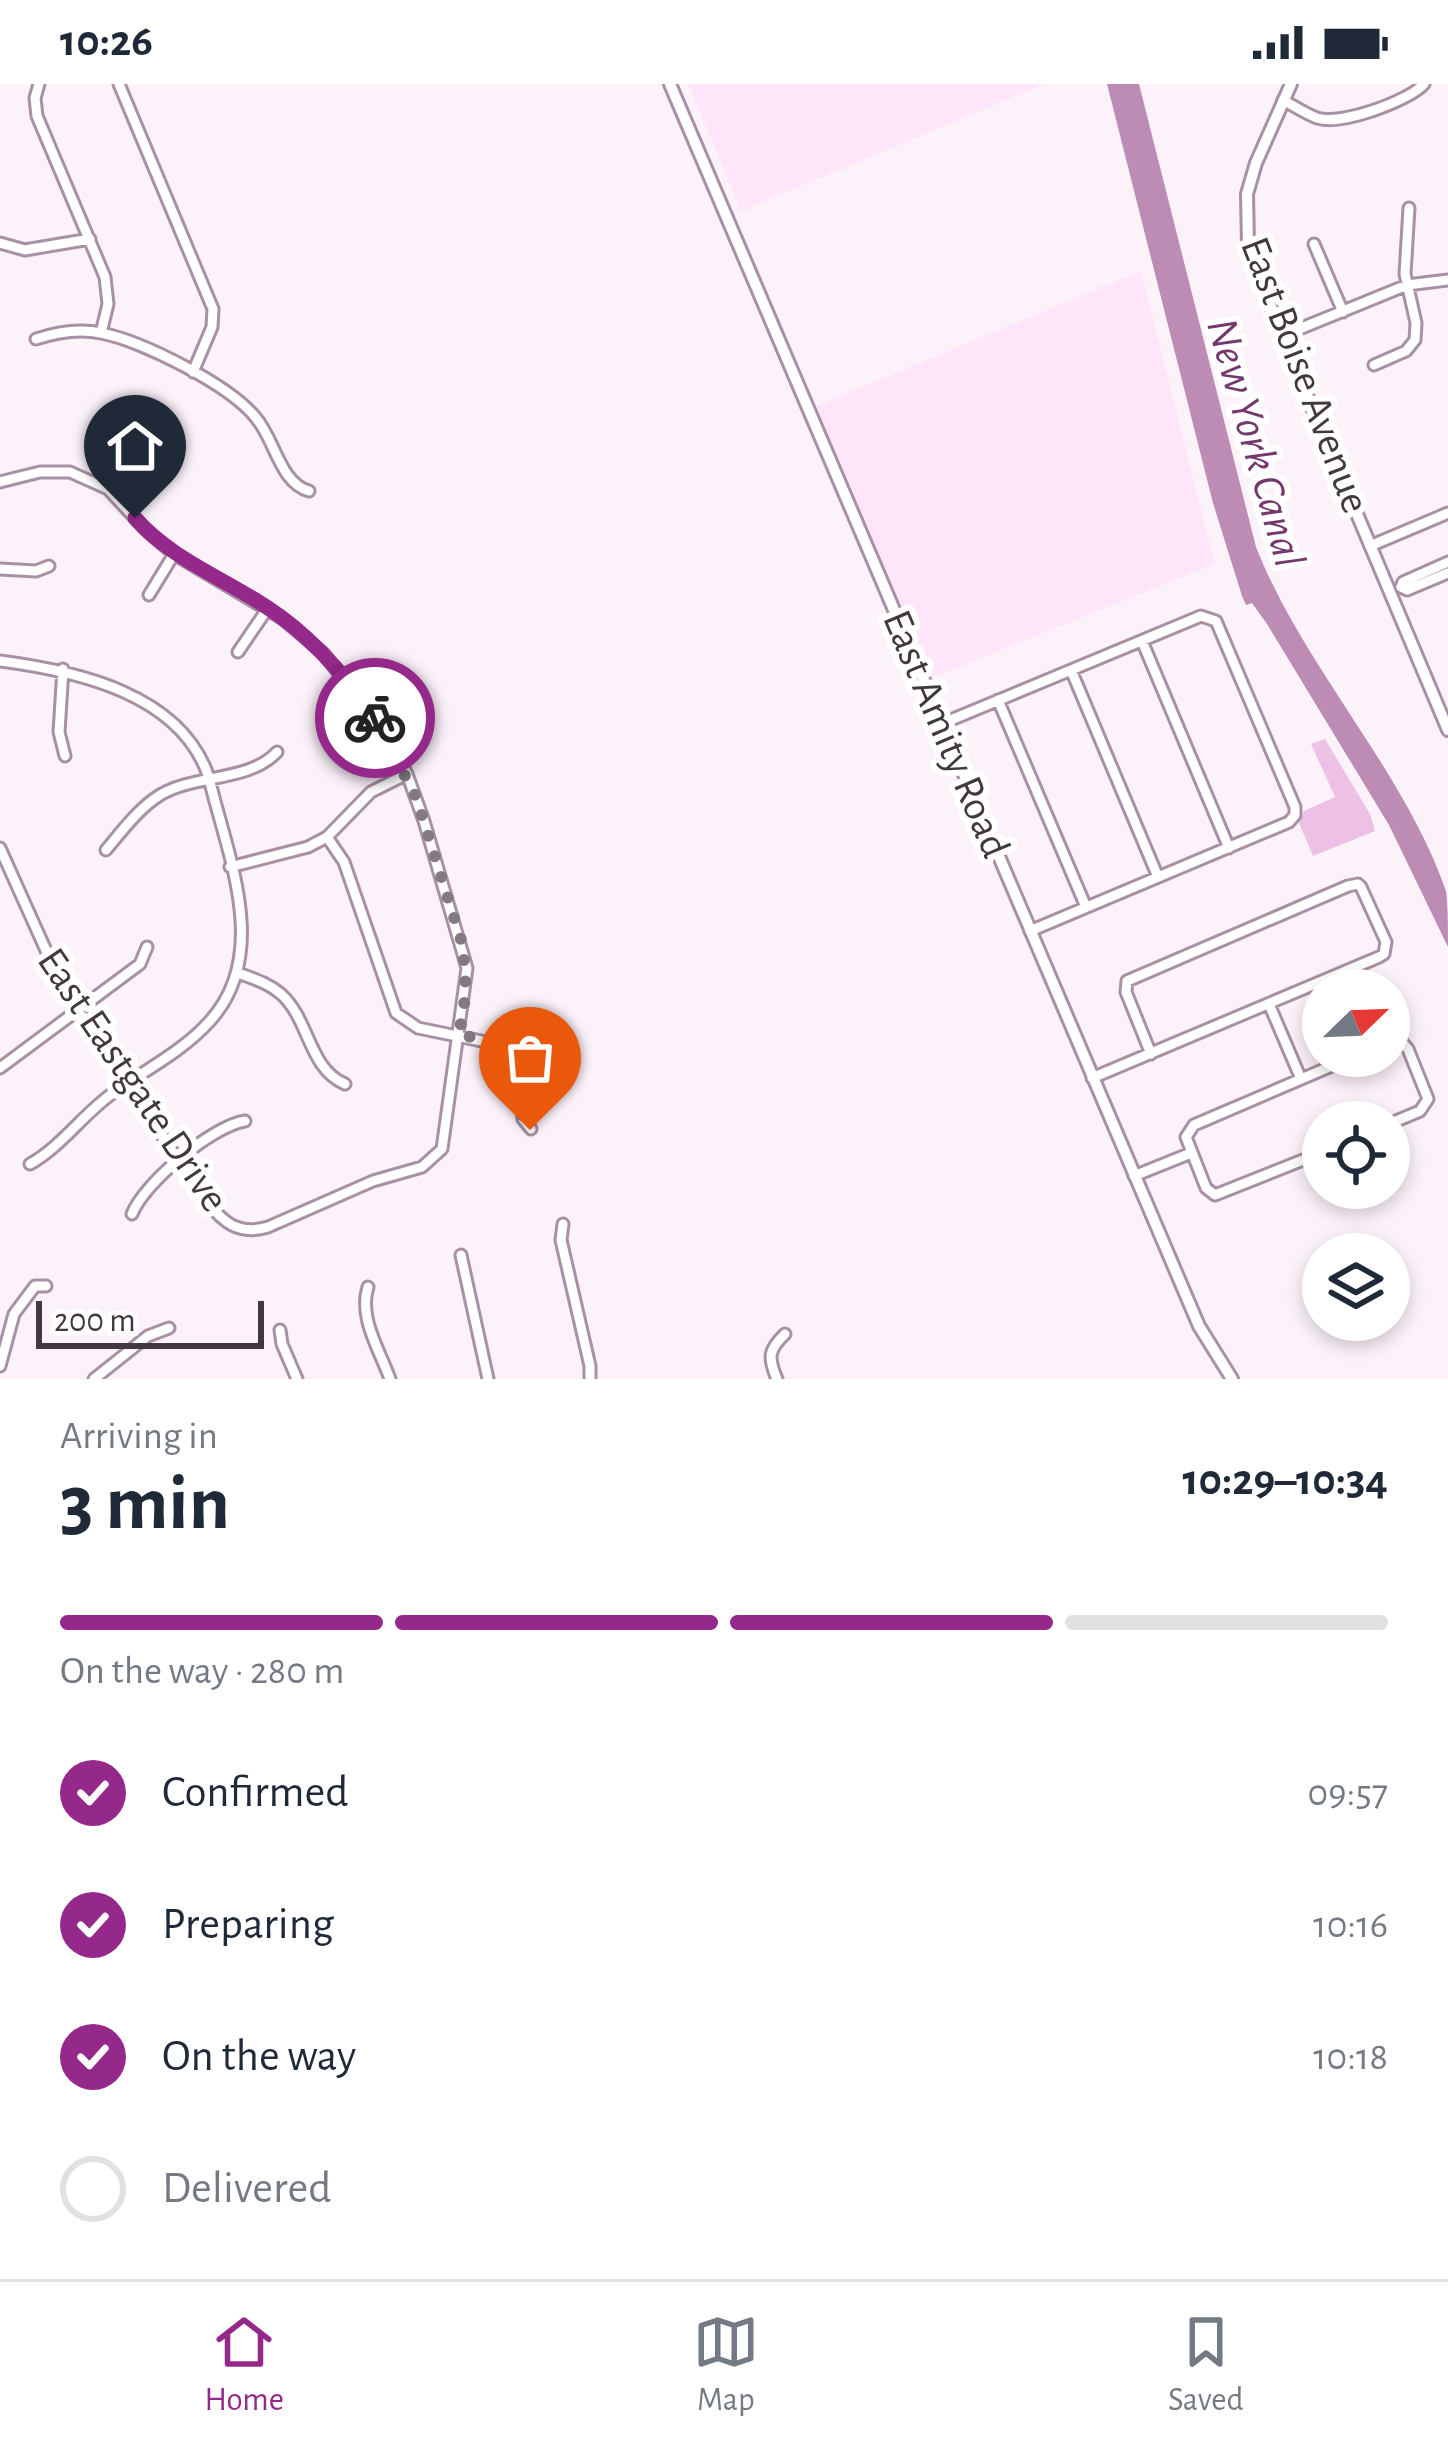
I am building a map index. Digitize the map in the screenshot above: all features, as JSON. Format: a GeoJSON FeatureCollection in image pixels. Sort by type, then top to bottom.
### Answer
{"type":"FeatureCollection","features":[{"type":"Feature","properties":{"kind":"street"},"geometry":{"type":"LineString","coordinates":[[39,84],[37,116],[107,286],[101,333]]}},
{"type":"Feature","properties":{"kind":"street"},"geometry":{"type":"LineString","coordinates":[[119,84],[213,309],[212,327],[193,372]]}},
{"type":"Feature","properties":{"kind":"street","name":"East Amity Road"},"geometry":{"type":"LineString","coordinates":[[670,84],[1199,1326],[1232,1379]]}},
{"type":"Feature","properties":{"kind":"street","name":"East Boise Avenue"},"geometry":{"type":"LineString","coordinates":[[1291,84],[1247,194],[1245,225],[1254,268],[1370,546],[1395,589],[1448,730]]}},
{"type":"Feature","properties":{"kind":"street"},"geometry":{"type":"LineString","coordinates":[[1283,100],[1321,120],[1334,119],[1412,96],[1424,84]]}},
{"type":"Feature","properties":{"kind":"street"},"geometry":{"type":"LineString","coordinates":[[1374,364],[1406,351],[1415,340],[1407,285],[1409,208]]}},
{"type":"Feature","properties":{"kind":"street"},"geometry":{"type":"LineString","coordinates":[[0,243],[25,250],[90,239]]}},
{"type":"Feature","properties":{"kind":"street"},"geometry":{"type":"LineString","coordinates":[[1314,244],[1343,312]]}},
{"type":"Feature","properties":{"kind":"street"},"geometry":{"type":"LineString","coordinates":[[1282,336],[1407,285],[1448,280]]}},
{"type":"Feature","properties":{"kind":"street"},"geometry":{"type":"LineString","coordinates":[[36,339],[56,332],[101,333],[226,389],[267,433],[290,481],[309,491]]}},
{"type":"Feature","properties":{"kind":"street"},"geometry":{"type":"LineString","coordinates":[[0,482],[40,472],[70,472],[92,480],[122,501],[174,554],[268,608],[323,653],[358,693],[406,774],[463,946],[466,992],[459,1035]]}},
{"type":"Feature","properties":{"kind":"street"},"geometry":{"type":"LineString","coordinates":[[1370,546],[1448,513]]}},
{"type":"Feature","properties":{"kind":"street"},"geometry":{"type":"LineString","coordinates":[[149,595],[174,554]]}},
{"type":"Feature","properties":{"kind":"street"},"geometry":{"type":"LineString","coordinates":[[1395,589],[1447,559]]}},
{"type":"Feature","properties":{"kind":"street"},"geometry":{"type":"LineString","coordinates":[[0,569],[36,571],[49,566]]}},
{"type":"Feature","properties":{"kind":"street"},"geometry":{"type":"LineString","coordinates":[[1395,589],[1407,590],[1448,573]]}},
{"type":"Feature","properties":{"kind":"street"},"geometry":{"type":"LineString","coordinates":[[238,652],[268,608]]}},
{"type":"Feature","properties":{"kind":"street"},"geometry":{"type":"LineString","coordinates":[[941,724],[1209,616],[1216,622],[1295,815],[1289,822],[1030,931]]}},
{"type":"Feature","properties":{"kind":"street"},"geometry":{"type":"LineString","coordinates":[[1142,641],[1229,848]]}},
{"type":"Feature","properties":{"kind":"street"},"geometry":{"type":"LineString","coordinates":[[0,661],[63,669],[114,688],[180,728],[203,760],[209,778],[242,922],[238,974],[227,1000],[209,1022],[30,1164]]}},
{"type":"Feature","properties":{"kind":"street"},"geometry":{"type":"LineString","coordinates":[[63,669],[58,732],[65,756]]}},
{"type":"Feature","properties":{"kind":"street"},"geometry":{"type":"LineString","coordinates":[[1071,670],[1158,877]]}},
{"type":"Feature","properties":{"kind":"street"},"geometry":{"type":"LineString","coordinates":[[998,700],[1086,907]]}},
{"type":"Feature","properties":{"kind":"street"},"geometry":{"type":"LineString","coordinates":[[106,850],[159,796],[260,766],[277,752]]}},
{"type":"Feature","properties":{"kind":"street"},"geometry":{"type":"LineString","coordinates":[[230,867],[308,847],[327,837],[371,792],[406,774]]}},
{"type":"Feature","properties":{"kind":"street"},"geometry":{"type":"LineString","coordinates":[[327,837],[344,862],[396,1013],[418,1028],[496,1044],[514,1059],[521,1075],[523,1119],[530,1130]]}},
{"type":"Feature","properties":{"kind":"street","name":"East Eastgate Drive"},"geometry":{"type":"LineString","coordinates":[[0,848],[38,939],[77,1009],[217,1214],[237,1229],[268,1227],[373,1181],[422,1166],[436,1156],[445,1141],[459,1035]]}},
{"type":"Feature","properties":{"kind":"street"},"geometry":{"type":"LineString","coordinates":[[1092,1078],[1151,1054],[1269,1004],[1387,952],[1358,884],[1124,983],[1151,1054]]}},
{"type":"Feature","properties":{"kind":"street"},"geometry":{"type":"LineString","coordinates":[[349,927],[364,921]]}},
{"type":"Feature","properties":{"kind":"street"},"geometry":{"type":"LineString","coordinates":[[0,1067],[140,964],[147,947]]}},
{"type":"Feature","properties":{"kind":"street"},"geometry":{"type":"LineString","coordinates":[[238,974],[266,983],[290,1003],[323,1070],[345,1084]]}},
{"type":"Feature","properties":{"kind":"street"},"geometry":{"type":"LineString","coordinates":[[1269,1004],[1301,1078],[1193,1125],[1188,1131],[1191,1154],[1206,1188],[1215,1195],[1302,1160]]}},
{"type":"Feature","properties":{"kind":"street"},"geometry":{"type":"LineString","coordinates":[[1410,1054],[1428,1094],[1427,1104],[1410,1113]]}},
{"type":"Feature","properties":{"kind":"street"},"geometry":{"type":"LineString","coordinates":[[132,1214],[142,1194],[181,1159],[233,1123],[245,1121]]}},
{"type":"Feature","properties":{"kind":"street"},"geometry":{"type":"LineString","coordinates":[[1134,1176],[1191,1154]]}},
{"type":"Feature","properties":{"kind":"street"},"geometry":{"type":"LineString","coordinates":[[563,1224],[561,1240],[590,1379]]}},
{"type":"Feature","properties":{"kind":"street"},"geometry":{"type":"LineString","coordinates":[[461,1255],[488,1379]]}},
{"type":"Feature","properties":{"kind":"street"},"geometry":{"type":"LineString","coordinates":[[0,1366],[18,1306],[35,1286],[46,1286]]}},
{"type":"Feature","properties":{"kind":"street"},"geometry":{"type":"LineString","coordinates":[[368,1288],[364,1298],[368,1320],[390,1379]]}},
{"type":"Feature","properties":{"kind":"street"},"geometry":{"type":"LineString","coordinates":[[94,1379],[148,1336],[169,1328]]}},
{"type":"Feature","properties":{"kind":"street"},"geometry":{"type":"LineString","coordinates":[[280,1330],[297,1379]]}},
{"type":"Feature","properties":{"kind":"street"},"geometry":{"type":"LineString","coordinates":[[776,1379],[769,1356],[771,1347],[785,1334]]}},
{"type":"Feature","properties":{"kind":"shaded area"},"geometry":{"type":"Polygon","coordinates":[[[688,84],[1045,84],[741,211],[688,84]]]}},
{"type":"Feature","properties":{"kind":"shaded area"},"geometry":{"type":"Polygon","coordinates":[[[1107,84],[1139,84],[1256,547],[1300,634],[1428,847],[1446,891],[1448,947],[1389,825],[1267,624],[1242,596],[1213,503],[1107,84]]]}},
{"type":"Feature","properties":{"kind":"shaded area"},"geometry":{"type":"Polygon","coordinates":[[[1141,271],[1215,564],[929,679],[816,406],[1141,271]]]}},
{"type":"Feature","properties":{"kind":"shaded area"},"geometry":{"type":"Polygon","coordinates":[[[1325,739],[1370,814],[1375,831],[1313,856],[1299,823],[1304,811],[1335,797],[1311,744],[1325,739]]]}},
{"type":"Feature","properties":{"kind":"way so far"},"geometry":{"type":"LineString","coordinates":[[375,718],[416,797],[463,946],[466,992],[459,1035],[496,1044],[514,1059],[521,1075],[523,1119],[530,1130]]}},
{"type":"Feature","properties":{"kind":"route"},"geometry":{"type":"LineString","coordinates":[[135,518],[174,554],[283,619],[323,653],[375,718]]}},
{"type":"Feature","properties":{"kind":"water label","name":"New York Canal"},"geometry":{"type":"Point","coordinates":[1255,443]}}]}
